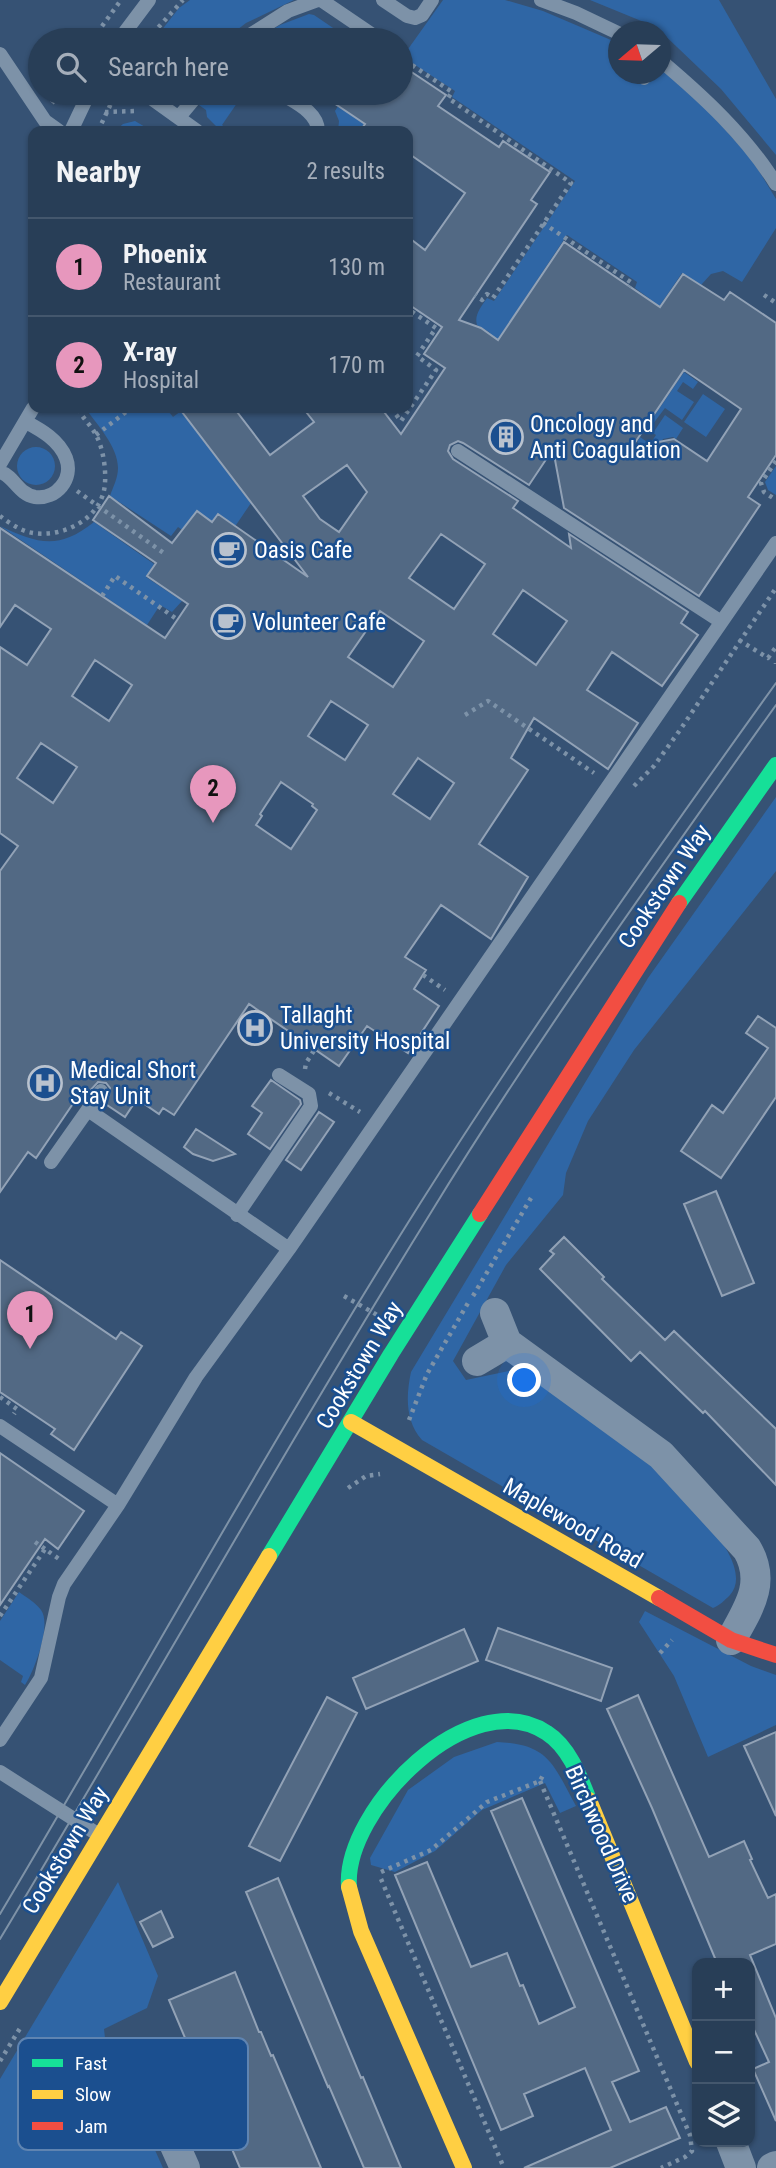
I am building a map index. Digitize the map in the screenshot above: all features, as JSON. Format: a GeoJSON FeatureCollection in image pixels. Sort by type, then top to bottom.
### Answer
{"type":"FeatureCollection","features":[{"type":"Feature","properties":{"kind":"street","name":"Cookstown Way"},"geometry":{"type":"LineString","coordinates":[[0,2002],[351,1422],[561,1084],[670,915],[776,765]]}},
{"type":"Feature","properties":{"kind":"street"},"geometry":{"type":"LineString","coordinates":[[495,1313],[506,1343],[661,1455],[747,1549],[755,1563],[757,1584],[731,1640]]}},
{"type":"Feature","properties":{"kind":"street"},"geometry":{"type":"LineString","coordinates":[[477,1362],[506,1343]]}},
{"type":"Feature","properties":{"kind":"street","name":"Maplewood Road"},"geometry":{"type":"LineString","coordinates":[[351,1422],[731,1640],[776,1656]]}},
{"type":"Feature","properties":{"kind":"street","name":"Birchwood Drive"},"geometry":{"type":"LineString","coordinates":[[464,2168],[353,1908],[349,1874],[356,1850],[373,1816],[394,1784],[410,1765],[448,1741],[494,1721],[520,1723],[544,1731],[565,1751],[582,1782],[692,2050]]}},
{"type":"Feature","properties":{"kind":"street"},"geometry":{"type":"LineString","coordinates":[[733,2147],[741,2168]]}},
{"type":"Feature","properties":{"kind":"street"},"geometry":{"type":"LineString","coordinates":[[177,2150],[185,2168]]}},
{"type":"Feature","properties":{"kind":"lane"},"geometry":{"type":"LineString","coordinates":[[128,28],[149,0]]}},
{"type":"Feature","properties":{"kind":"lane"},"geometry":{"type":"LineString","coordinates":[[261,28],[288,11],[320,0],[362,28]]}},
{"type":"Feature","properties":{"kind":"lane"},"geometry":{"type":"LineString","coordinates":[[383,0],[407,16],[415,18],[422,15],[432,0]]}},
{"type":"Feature","properties":{"kind":"lane"},"geometry":{"type":"LineString","coordinates":[[541,0],[608,28]]}},
{"type":"Feature","properties":{"kind":"lane"},"geometry":{"type":"LineString","coordinates":[[0,54],[28,96]]}},
{"type":"Feature","properties":{"kind":"lane"},"geometry":{"type":"LineString","coordinates":[[671,70],[720,113],[776,184]]}},
{"type":"Feature","properties":{"kind":"lane"},"geometry":{"type":"LineString","coordinates":[[34,105],[45,121],[52,126]]}},
{"type":"Feature","properties":{"kind":"lane"},"geometry":{"type":"LineString","coordinates":[[73,126],[83,105]]}},
{"type":"Feature","properties":{"kind":"lane"},"geometry":{"type":"LineString","coordinates":[[162,105],[191,126]]}},
{"type":"Feature","properties":{"kind":"lane"},"geometry":{"type":"LineString","coordinates":[[179,117],[189,105]]}},
{"type":"Feature","properties":{"kind":"lane"},"geometry":{"type":"LineString","coordinates":[[298,105],[311,114],[318,126]]}},
{"type":"Feature","properties":{"kind":"lane"},"geometry":{"type":"LineString","coordinates":[[0,464],[30,413]]}},
{"type":"Feature","properties":{"kind":"lane"},"geometry":{"type":"LineString","coordinates":[[0,472],[6,474],[25,494],[37,497],[58,491],[65,483],[68,474],[66,457],[58,445],[26,422]]}},
{"type":"Feature","properties":{"kind":"lane"},"geometry":{"type":"LineString","coordinates":[[458,451],[720,621]]}},
{"type":"Feature","properties":{"kind":"lane"},"geometry":{"type":"LineString","coordinates":[[0,1740],[41,1678],[64,1584],[118,1505],[196,1377],[289,1250],[776,543]]}},
{"type":"Feature","properties":{"kind":"lane"},"geometry":{"type":"LineString","coordinates":[[237,1215],[311,1106],[309,1094],[279,1075]]}},
{"type":"Feature","properties":{"kind":"lane"},"geometry":{"type":"LineString","coordinates":[[51,1163],[101,1091]]}},
{"type":"Feature","properties":{"kind":"lane"},"geometry":{"type":"LineString","coordinates":[[88,1110],[289,1250]]}},
{"type":"Feature","properties":{"kind":"lane"},"geometry":{"type":"LineString","coordinates":[[0,1426],[118,1505]]}},
{"type":"Feature","properties":{"kind":"lane"},"geometry":{"type":"LineString","coordinates":[[0,1772],[100,1835]]}},
{"type":"Feature","properties":{"kind":"path"},"geometry":{"type":"LineString","coordinates":[[101,28],[121,0]]}},
{"type":"Feature","properties":{"kind":"path"},"geometry":{"type":"LineString","coordinates":[[158,28],[183,0]]}},
{"type":"Feature","properties":{"kind":"path"},"geometry":{"type":"LineString","coordinates":[[413,66],[452,92],[448,98],[571,183],[493,298],[487,294],[482,300],[475,295]]}},
{"type":"Feature","properties":{"kind":"path"},"geometry":{"type":"LineString","coordinates":[[100,126],[110,105]]}},
{"type":"Feature","properties":{"kind":"path"},"geometry":{"type":"LineString","coordinates":[[106,112],[134,110],[144,117]]}},
{"type":"Feature","properties":{"kind":"path"},"geometry":{"type":"LineString","coordinates":[[543,223],[632,283],[629,287]]}},
{"type":"Feature","properties":{"kind":"path"},"geometry":{"type":"LineString","coordinates":[[764,295],[776,303]]}},
{"type":"Feature","properties":{"kind":"path"},"geometry":{"type":"LineString","coordinates":[[413,312],[436,328],[417,356],[436,370],[413,404]]}},
{"type":"Feature","properties":{"kind":"path"},"geometry":{"type":"LineString","coordinates":[[96,435],[125,413]]}},
{"type":"Feature","properties":{"kind":"path"},"geometry":{"type":"LineString","coordinates":[[395,413],[401,421],[406,413]]}},
{"type":"Feature","properties":{"kind":"path"},"geometry":{"type":"LineString","coordinates":[[776,461],[761,483],[764,492],[776,500]]}},
{"type":"Feature","properties":{"kind":"path"},"geometry":{"type":"LineString","coordinates":[[65,483],[165,554]]}},
{"type":"Feature","properties":{"kind":"path"},"geometry":{"type":"LineString","coordinates":[[102,596],[115,576],[178,620]]}},
{"type":"Feature","properties":{"kind":"path"},"geometry":{"type":"LineString","coordinates":[[626,792],[654,766],[776,588]]}},
{"type":"Feature","properties":{"kind":"path"},"geometry":{"type":"LineString","coordinates":[[739,640],[768,658],[776,648]]}},
{"type":"Feature","properties":{"kind":"path"},"geometry":{"type":"LineString","coordinates":[[465,715],[488,701],[599,776]]}},
{"type":"Feature","properties":{"kind":"path"},"geometry":{"type":"LineString","coordinates":[[423,975],[460,1000]]}},
{"type":"Feature","properties":{"kind":"path"},"geometry":{"type":"LineString","coordinates":[[307,1075],[306,1063],[315,1049]]}},
{"type":"Feature","properties":{"kind":"path"},"geometry":{"type":"LineString","coordinates":[[319,1088],[351,1105],[375,1123]]}},
{"type":"Feature","properties":{"kind":"path"},"geometry":{"type":"LineString","coordinates":[[344,1296],[379,1316],[374,1324]]}},
{"type":"Feature","properties":{"kind":"path"},"geometry":{"type":"LineString","coordinates":[[409,1420],[427,1374]]}},
{"type":"Feature","properties":{"kind":"path"},"geometry":{"type":"LineString","coordinates":[[35,1542],[59,1559],[67,1548]]}},
{"type":"Feature","properties":{"kind":"path"},"geometry":{"type":"LineString","coordinates":[[0,1616],[46,1549]]}},
{"type":"Feature","properties":{"kind":"path"},"geometry":{"type":"LineString","coordinates":[[660,1653],[676,1637]]}},
{"type":"Feature","properties":{"kind":"path"},"geometry":{"type":"LineString","coordinates":[[504,2168],[379,1873],[431,1850],[487,1801],[540,1781],[690,2135],[692,2151],[661,2168]]}},
{"type":"Feature","properties":{"kind":"shaded area"},"geometry":{"type":"Polygon","coordinates":[[[190,0],[294,0],[240,28],[163,28],[179,8],[190,0]]]}},
{"type":"Feature","properties":{"kind":"shaded area"},"geometry":{"type":"Polygon","coordinates":[[[443,0],[505,0],[543,11],[608,39],[608,84],[671,84],[671,77],[709,112],[751,158],[776,199],[776,228],[742,282],[723,271],[711,274],[701,285],[682,273],[584,417],[586,395],[650,299],[635,288],[637,282],[567,235],[500,336],[525,376],[489,332],[477,325],[477,314],[487,298],[494,301],[575,181],[452,97],[455,91],[413,64],[413,42],[443,0]]]}},
{"type":"Feature","properties":{"kind":"shaded area"},"geometry":{"type":"Polygon","coordinates":[[[590,0],[719,0],[776,99],[776,155],[721,89],[671,41],[671,21],[641,21],[590,0]]]}},
{"type":"Feature","properties":{"kind":"shaded area"},"geometry":{"type":"Polygon","coordinates":[[[309,14],[333,28],[275,28],[309,14]]]}},
{"type":"Feature","properties":{"kind":"shaded area"},"geometry":{"type":"Polygon","coordinates":[[[199,105],[236,105],[223,126],[216,126],[207,117],[206,110],[199,105]]]}},
{"type":"Feature","properties":{"kind":"shaded area"},"geometry":{"type":"Polygon","coordinates":[[[338,106],[364,124],[338,126],[335,111],[338,106]]]}},
{"type":"Feature","properties":{"kind":"shaded area"},"geometry":{"type":"Polygon","coordinates":[[[135,121],[144,126],[121,126],[135,121]]]}},
{"type":"Feature","properties":{"kind":"shaded area"},"geometry":{"type":"Polygon","coordinates":[[[684,372],[698,382],[693,389],[683,382],[677,391],[694,402],[682,420],[665,408],[646,433],[644,431],[684,372]]]}},
{"type":"Feature","properties":{"kind":"shaded area"},"geometry":{"type":"Polygon","coordinates":[[[703,394],[725,409],[706,437],[684,422],[703,394]]]}},
{"type":"Feature","properties":{"kind":"shaded area"},"geometry":{"type":"Polygon","coordinates":[[[89,413],[170,413],[173,417],[183,413],[251,503],[217,553],[178,527],[171,536],[110,496],[118,468],[115,452],[89,413]]]}},
{"type":"Feature","properties":{"kind":"shaded area"},"geometry":{"type":"Polygon","coordinates":[[[665,415],[683,428],[676,439],[663,439],[656,450],[651,451],[637,442],[640,437],[650,444],[656,435],[653,433],[665,415]]]}},
{"type":"Feature","properties":{"kind":"shaded area"},"geometry":{"type":"Polygon","coordinates":[[[36,447],[49,453],[55,466],[49,479],[36,485],[23,479],[17,466],[23,453],[36,447]]]}},
{"type":"Feature","properties":{"kind":"shaded area"},"geometry":{"type":"Polygon","coordinates":[[[776,466],[776,495],[768,490],[765,482],[776,466]]]}},
{"type":"Feature","properties":{"kind":"shaded area"},"geometry":{"type":"Polygon","coordinates":[[[94,522],[154,564],[146,577],[182,601],[172,612],[160,605],[147,625],[0,526],[25,537],[47,541],[69,537],[94,522]]]}},
{"type":"Feature","properties":{"kind":"shaded area"},"geometry":{"type":"Polygon","coordinates":[[[776,797],[776,871],[634,1050],[588,1121],[566,1173],[563,1195],[506,1265],[453,1361],[466,1380],[519,1369],[532,1376],[665,1477],[716,1533],[734,1567],[736,1582],[730,1595],[713,1608],[422,1440],[412,1425],[408,1390],[411,1372],[648,978],[776,797]]]}},
{"type":"Feature","properties":{"kind":"shaded area"},"geometry":{"type":"Polygon","coordinates":[[[19,1592],[41,1610],[44,1617],[40,1648],[25,1685],[21,1682],[23,1676],[0,1660],[0,1621],[19,1592]]]}},
{"type":"Feature","properties":{"kind":"shaded area"},"geometry":{"type":"Polygon","coordinates":[[[645,1611],[751,1666],[776,1675],[776,1725],[708,1757],[674,1676],[639,1622],[645,1611]]]}},
{"type":"Feature","properties":{"kind":"shaded area"},"geometry":{"type":"Polygon","coordinates":[[[497,1742],[528,1747],[539,1752],[555,1768],[576,1806],[560,1813],[545,1783],[482,1810],[435,1851],[395,1872],[371,1865],[370,1858],[408,1790],[454,1757],[497,1742]]]}},
{"type":"Feature","properties":{"kind":"shaded area"},"geometry":{"type":"Polygon","coordinates":[[[118,1882],[158,1976],[147,2008],[104,2029],[105,2038],[25,2038],[118,1882]]]}},
{"type":"Feature","properties":{"kind":"shaded area"},"geometry":{"type":"Polygon","coordinates":[[[18,2049],[18,2150],[155,2150],[163,2168],[0,2168],[0,2079],[18,2049]]]}},
{"type":"Feature","properties":{"kind":"building"},"geometry":{"type":"Polygon","coordinates":[[[413,73],[446,95],[438,106],[499,147],[503,141],[550,172],[531,200],[537,204],[459,320],[481,328],[498,340],[564,242],[660,307],[683,274],[724,300],[730,292],[776,323],[776,455],[748,497],[760,505],[699,596],[564,508],[553,449],[529,485],[463,443],[458,441],[450,445],[448,451],[453,459],[518,501],[513,508],[571,548],[569,534],[688,612],[681,623],[698,635],[662,686],[612,652],[587,690],[638,723],[608,769],[534,718],[511,758],[528,770],[479,844],[528,877],[491,939],[441,905],[405,957],[426,970],[414,989],[439,1006],[408,1053],[367,1026],[339,1066],[249,1004],[174,1115],[163,1108],[159,1114],[137,1099],[125,1117],[104,1103],[110,1088],[106,1083],[98,1082],[88,1093],[83,1089],[36,1158],[28,1152],[0,1192],[0,871],[18,846],[0,833],[0,647],[27,665],[51,629],[15,605],[0,627],[0,528],[165,638],[188,604],[147,576],[156,563],[93,520],[109,496],[172,543],[197,511],[212,522],[218,514],[308,577],[183,413],[238,413],[270,455],[314,422],[307,413],[385,413],[401,434],[445,368],[424,354],[442,327],[413,307],[413,241],[425,250],[465,193],[413,157],[413,126],[364,126],[365,124],[337,105],[413,105],[413,73]],[[684,370],[632,447],[674,439],[707,461],[741,409],[684,370]],[[347,465],[303,496],[320,519],[339,532],[367,492],[347,465]],[[441,534],[409,578],[454,609],[485,564],[441,534]],[[523,590],[493,634],[536,665],[567,621],[523,590]],[[380,611],[348,657],[393,687],[424,641],[380,611]],[[95,660],[72,696],[109,721],[132,685],[95,660]],[[331,701],[308,736],[345,760],[368,725],[331,701]],[[41,743],[17,778],[53,803],[77,767],[41,743]],[[418,758],[393,794],[430,819],[454,783],[418,758]],[[281,782],[260,814],[262,816],[256,825],[291,849],[317,810],[313,804],[281,782]]]}},
{"type":"Feature","properties":{"kind":"building"},"geometry":{"type":"Polygon","coordinates":[[[758,1016],[776,1028],[776,1097],[721,1178],[681,1151],[712,1105],[723,1113],[768,1048],[746,1033],[758,1016]]]}},
{"type":"Feature","properties":{"kind":"building"},"geometry":{"type":"Polygon","coordinates":[[[271,1080],[300,1100],[301,1104],[270,1149],[248,1134],[262,1113],[252,1106],[271,1080]]]}},
{"type":"Feature","properties":{"kind":"building"},"geometry":{"type":"Polygon","coordinates":[[[319,1112],[334,1122],[301,1170],[286,1160],[319,1112]]]}},
{"type":"Feature","properties":{"kind":"building"},"geometry":{"type":"Polygon","coordinates":[[[196,1129],[235,1154],[213,1161],[193,1154],[184,1147],[196,1129]]]}},
{"type":"Feature","properties":{"kind":"building"},"geometry":{"type":"Polygon","coordinates":[[[716,1191],[754,1283],[722,1296],[684,1204],[716,1191]]]}},
{"type":"Feature","properties":{"kind":"building"},"geometry":{"type":"Polygon","coordinates":[[[564,1237],[604,1277],[602,1279],[665,1340],[674,1331],[776,1429],[776,1485],[705,1411],[703,1413],[640,1352],[631,1361],[540,1269],[554,1254],[550,1251],[564,1237]]]}},
{"type":"Feature","properties":{"kind":"building"},"geometry":{"type":"Polygon","coordinates":[[[0,1260],[116,1339],[121,1332],[142,1346],[74,1450],[51,1434],[55,1429],[0,1392],[0,1260]]]}},
{"type":"Feature","properties":{"kind":"building"},"geometry":{"type":"Polygon","coordinates":[[[0,1453],[84,1511],[58,1549],[45,1539],[0,1605],[0,1453]]]}},
{"type":"Feature","properties":{"kind":"building"},"geometry":{"type":"Polygon","coordinates":[[[498,1628],[612,1668],[601,1701],[486,1660],[498,1628]]]}},
{"type":"Feature","properties":{"kind":"building"},"geometry":{"type":"Polygon","coordinates":[[[464,1629],[478,1661],[366,1709],[353,1678],[464,1629]]]}},
{"type":"Feature","properties":{"kind":"building"},"geometry":{"type":"Polygon","coordinates":[[[638,1695],[709,1857],[744,1841],[768,1898],[776,1894],[776,1944],[750,1955],[751,1958],[715,1958],[607,1709],[638,1695]]]}},
{"type":"Feature","properties":{"kind":"building"},"geometry":{"type":"Polygon","coordinates":[[[327,1697],[357,1713],[280,1861],[249,1846],[327,1697]]]}},
{"type":"Feature","properties":{"kind":"building"},"geometry":{"type":"Polygon","coordinates":[[[776,1732],[776,1816],[744,1746],[776,1732]]]}},
{"type":"Feature","properties":{"kind":"building"},"geometry":{"type":"Polygon","coordinates":[[[522,1798],[639,2071],[612,2082],[630,2122],[666,2107],[680,2138],[610,2168],[524,2168],[611,2130],[585,2068],[524,2094],[533,2116],[501,2130],[395,1875],[427,1862],[471,1967],[507,1953],[539,2024],[575,2007],[491,1811],[522,1798]]]}},
{"type":"Feature","properties":{"kind":"building"},"geometry":{"type":"Polygon","coordinates":[[[278,1878],[401,2168],[364,2168],[328,2087],[246,1892],[278,1878]]]}},
{"type":"Feature","properties":{"kind":"building"},"geometry":{"type":"Polygon","coordinates":[[[161,1911],[173,1937],[153,1947],[140,1922],[161,1911]]]}},
{"type":"Feature","properties":{"kind":"building"},"geometry":{"type":"Polygon","coordinates":[[[755,1967],[776,2018],[776,2121],[755,2074],[755,2068],[769,2062],[755,2032],[755,1967]]]}},
{"type":"Feature","properties":{"kind":"building"},"geometry":{"type":"Polygon","coordinates":[[[235,1972],[259,2032],[271,2056],[273,2055],[321,2168],[240,2168],[232,2150],[248,2150],[248,2038],[185,2038],[169,2000],[235,1972]]]}},
{"type":"Feature","properties":{"kind":"tram line"},"geometry":{"type":"LineString","coordinates":[[0,1914],[260,1467],[421,1202],[595,940],[776,683]]}},
{"type":"Feature","properties":{"kind":"tram line"},"geometry":{"type":"LineString","coordinates":[[0,1939],[321,1394],[471,1149],[598,956],[776,705]]}},
{"type":"Feature","properties":{"kind":"traffic: fast"},"geometry":{"type":"LineString","coordinates":[[679,903],[776,765]]}},
{"type":"Feature","properties":{"kind":"traffic: fast"},"geometry":{"type":"LineString","coordinates":[[269,1556],[391,1354],[480,1214]]}},
{"type":"Feature","properties":{"kind":"traffic: fast"},"geometry":{"type":"LineString","coordinates":[[349,1887],[353,1856],[367,1823],[389,1791],[417,1762],[449,1739],[483,1724],[516,1722],[547,1733],[568,1754],[589,1800]]}},
{"type":"Feature","properties":{"kind":"traffic: slow"},"geometry":{"type":"LineString","coordinates":[[351,1422],[659,1598]]}},
{"type":"Feature","properties":{"kind":"traffic: slow"},"geometry":{"type":"LineString","coordinates":[[0,2002],[269,1556]]}},
{"type":"Feature","properties":{"kind":"traffic: slow"},"geometry":{"type":"LineString","coordinates":[[589,1800],[692,2050]]}},
{"type":"Feature","properties":{"kind":"traffic: slow"},"geometry":{"type":"LineString","coordinates":[[349,1887],[361,1931],[464,2168]]}},
{"type":"Feature","properties":{"kind":"traffic: jam"},"geometry":{"type":"LineString","coordinates":[[480,1214],[679,903]]}},
{"type":"Feature","properties":{"kind":"traffic: jam"},"geometry":{"type":"LineString","coordinates":[[659,1598],[731,1640],[776,1655]]}},
{"type":"Feature","properties":{"kind":"place","name":"Oncology and Anti Coagulation"},"geometry":{"type":"Point","coordinates":[506,437]}},
{"type":"Feature","properties":{"kind":"place","name":"Oasis Cafe"},"geometry":{"type":"Point","coordinates":[229,550]}},
{"type":"Feature","properties":{"kind":"place","name":"Volunteer Cafe"},"geometry":{"type":"Point","coordinates":[228,622]}},
{"type":"Feature","properties":{"kind":"place","name":"X-ray"},"geometry":{"type":"Point","coordinates":[213,823]}},
{"type":"Feature","properties":{"kind":"place","name":"Tallaght University Hospital"},"geometry":{"type":"Point","coordinates":[255,1028]}},
{"type":"Feature","properties":{"kind":"place","name":"Medical Short Stay Unit"},"geometry":{"type":"Point","coordinates":[45,1083]}},
{"type":"Feature","properties":{"kind":"place","name":"Phoenix"},"geometry":{"type":"Point","coordinates":[30,1349]}}]}
